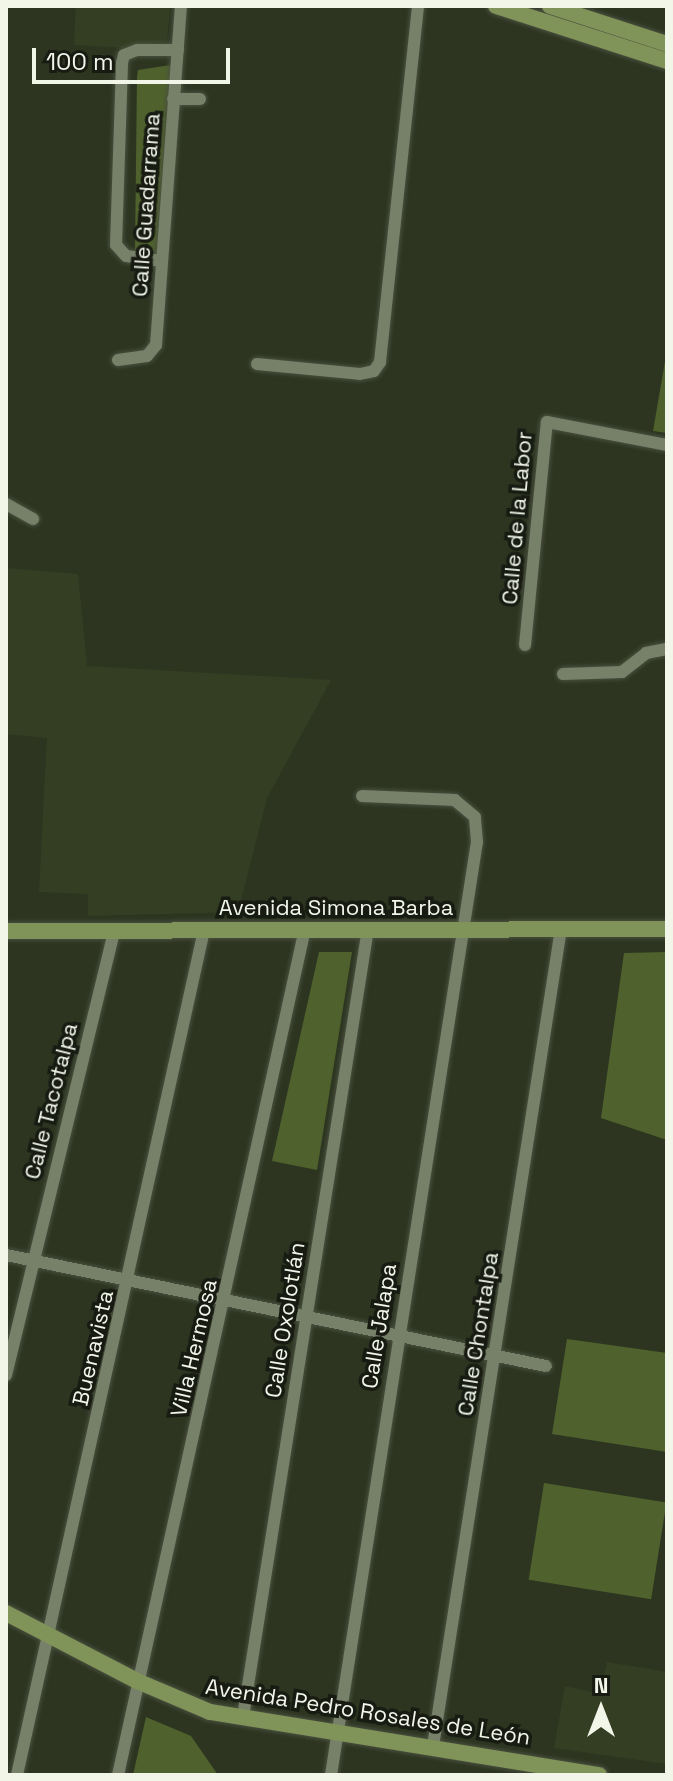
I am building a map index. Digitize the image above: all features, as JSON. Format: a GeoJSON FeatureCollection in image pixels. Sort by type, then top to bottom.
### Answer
{"type":"FeatureCollection","features":[{"type":"Feature","properties":{"kind":"main road"},"geometry":{"type":"LineString","coordinates":[[496,6],[667,61]]}},
{"type":"Feature","properties":{"kind":"main road"},"geometry":{"type":"LineString","coordinates":[[550,6],[667,44]]}},
{"type":"Feature","properties":{"kind":"main road","name":"Avenida Simona Barba"},"geometry":{"type":"LineString","coordinates":[[6,931],[667,929]]}},
{"type":"Feature","properties":{"kind":"main road","name":"Avenida Pedro Rosales de León"},"geometry":{"type":"LineString","coordinates":[[6,1613],[193,1707],[599,1775]]}},
{"type":"Feature","properties":{"kind":"street","name":"Calle Guadarrama"},"geometry":{"type":"LineString","coordinates":[[118,360],[142,358],[155,350],[181,6]]}},
{"type":"Feature","properties":{"kind":"street"},"geometry":{"type":"LineString","coordinates":[[257,364],[360,374],[374,371],[380,362],[418,6]]}},
{"type":"Feature","properties":{"kind":"street"},"geometry":{"type":"LineString","coordinates":[[162,261],[126,256],[116,245],[122,63],[124,55],[137,50],[178,50]]}},
{"type":"Feature","properties":{"kind":"street"},"geometry":{"type":"LineString","coordinates":[[173,99],[200,99]]}},
{"type":"Feature","properties":{"kind":"street","name":"Calle de la Labor"},"geometry":{"type":"LineString","coordinates":[[525,645],[547,422],[667,445]]}},
{"type":"Feature","properties":{"kind":"street"},"geometry":{"type":"LineString","coordinates":[[6,504],[33,519]]}},
{"type":"Feature","properties":{"kind":"street"},"geometry":{"type":"LineString","coordinates":[[563,674],[622,672],[646,653],[667,649]]}},
{"type":"Feature","properties":{"kind":"street","name":"Calle Jalapa"},"geometry":{"type":"LineString","coordinates":[[331,1775],[477,842],[470,810],[446,798],[362,796]]}},
{"type":"Feature","properties":{"kind":"street","name":"Villa Hermosa"},"geometry":{"type":"LineString","coordinates":[[118,1775],[137,1681],[226,1302],[305,929]]}},
{"type":"Feature","properties":{"kind":"street","name":"Calle Oxolotlán"},"geometry":{"type":"LineString","coordinates":[[243,1717],[368,929]]}},
{"type":"Feature","properties":{"kind":"street","name":"Calle Chontalpa"},"geometry":{"type":"LineString","coordinates":[[433,1746],[561,929]]}},
{"type":"Feature","properties":{"kind":"street","name":"Buenavista"},"geometry":{"type":"LineString","coordinates":[[17,1775],[204,930]]}},
{"type":"Feature","properties":{"kind":"street","name":"Calle Tacotalpa"},"geometry":{"type":"LineString","coordinates":[[6,1375],[31,1261],[114,931]]}},
{"type":"Feature","properties":{"kind":"street"},"geometry":{"type":"LineString","coordinates":[[6,1255],[546,1366]]}},
{"type":"Feature","properties":{"kind":"shaded area"},"geometry":{"type":"Polygon","coordinates":[[[76,6],[170,6],[167,41],[125,48],[74,45],[76,6]]]}},
{"type":"Feature","properties":{"kind":"shaded area"},"geometry":{"type":"Polygon","coordinates":[[[6,568],[78,574],[87,666],[331,680],[267,798],[238,912],[88,916],[88,894],[39,892],[47,738],[6,734],[6,568]]]}},
{"type":"Feature","properties":{"kind":"shaded area"},"geometry":{"type":"Polygon","coordinates":[[[607,1662],[667,1672],[667,1764],[554,1748],[565,1686],[600,1694],[607,1662]]]}},
{"type":"Feature","properties":{"kind":"green space"},"geometry":{"type":"Polygon","coordinates":[[[171,65],[158,256],[135,251],[137,77],[138,70],[171,65]]]}},
{"type":"Feature","properties":{"kind":"green space"},"geometry":{"type":"Polygon","coordinates":[[[667,350],[667,433],[653,431],[667,350]]]}},
{"type":"Feature","properties":{"kind":"green space"},"geometry":{"type":"Polygon","coordinates":[[[319,952],[352,952],[317,1170],[272,1161],[319,952]]]}},
{"type":"Feature","properties":{"kind":"green space"},"geometry":{"type":"Polygon","coordinates":[[[667,952],[667,1140],[601,1118],[624,953],[667,952]]]}},
{"type":"Feature","properties":{"kind":"green space"},"geometry":{"type":"Polygon","coordinates":[[[567,1339],[667,1353],[667,1452],[552,1434],[567,1339]]]}},
{"type":"Feature","properties":{"kind":"green space"},"geometry":{"type":"Polygon","coordinates":[[[544,1483],[666,1502],[651,1599],[529,1580],[544,1483]]]}},
{"type":"Feature","properties":{"kind":"green space"},"geometry":{"type":"Polygon","coordinates":[[[146,1717],[191,1736],[218,1775],[133,1775],[146,1717]]]}}]}
